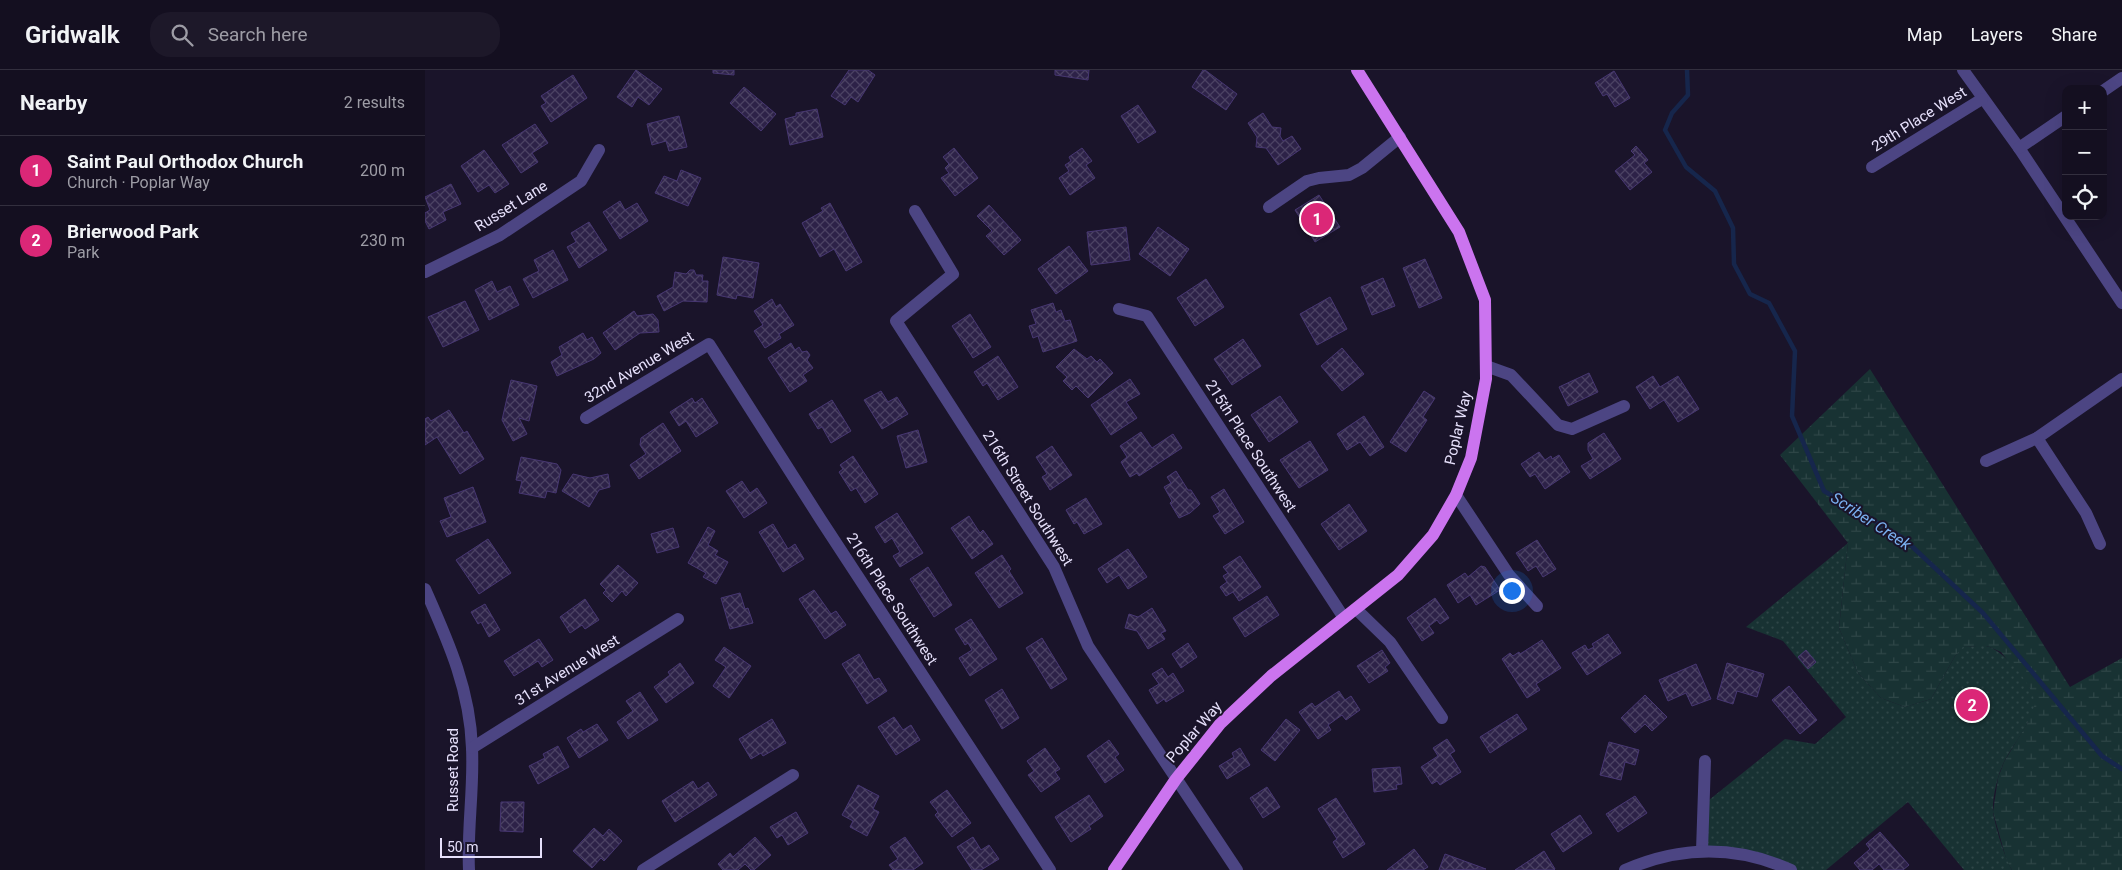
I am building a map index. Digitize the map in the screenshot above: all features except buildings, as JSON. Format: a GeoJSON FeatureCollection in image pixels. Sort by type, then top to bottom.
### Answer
{"type":"FeatureCollection","features":[{"type":"Feature","properties":{"kind":"main road","name":"Poplar Way"},"geometry":{"type":"LineString","coordinates":[[1114,870],[1176,778],[1220,724],[1250,694],[1398,575],[1416,556],[1433,535],[1456,495],[1471,458],[1486,379],[1485,300],[1459,232],[1357,70]]}},
{"type":"Feature","properties":{"kind":"street"},"geometry":{"type":"LineString","coordinates":[[1963,70],[2019,148],[2122,303]]}},
{"type":"Feature","properties":{"kind":"street"},"geometry":{"type":"LineString","coordinates":[[2107,88],[2122,78]]}},
{"type":"Feature","properties":{"kind":"street","name":"29th Place West"},"geometry":{"type":"LineString","coordinates":[[1873,167],[1982,99]]}},
{"type":"Feature","properties":{"kind":"street"},"geometry":{"type":"LineString","coordinates":[[2019,148],[2062,119]]}},
{"type":"Feature","properties":{"kind":"street"},"geometry":{"type":"LineString","coordinates":[[1269,207],[1307,181],[1349,175],[1362,168],[1400,137]]}},
{"type":"Feature","properties":{"kind":"street","name":"Russet Lane"},"geometry":{"type":"LineString","coordinates":[[425,272],[500,235],[581,181],[599,150]]}},
{"type":"Feature","properties":{"kind":"street","name":"216th Street Southwest"},"geometry":{"type":"LineString","coordinates":[[915,211],[953,274],[896,321],[1054,567],[1088,646],[1237,870]]}},
{"type":"Feature","properties":{"kind":"street","name":"215th Place Southwest"},"geometry":{"type":"LineString","coordinates":[[1119,309],[1147,316],[1344,618]]}},
{"type":"Feature","properties":{"kind":"street","name":"32nd Avenue West"},"geometry":{"type":"LineString","coordinates":[[586,418],[709,344]]}},
{"type":"Feature","properties":{"kind":"street","name":"216th Place Southwest"},"geometry":{"type":"LineString","coordinates":[[709,344],[821,520],[1051,870]]}},
{"type":"Feature","properties":{"kind":"street"},"geometry":{"type":"LineString","coordinates":[[1486,366],[1511,375],[1558,425],[1572,429],[1624,406]]}},
{"type":"Feature","properties":{"kind":"street"},"geometry":{"type":"LineString","coordinates":[[1986,462],[2037,438],[2122,379]]}},
{"type":"Feature","properties":{"kind":"street"},"geometry":{"type":"LineString","coordinates":[[2037,438],[2086,513],[2100,544]]}},
{"type":"Feature","properties":{"kind":"street"},"geometry":{"type":"LineString","coordinates":[[1456,495],[1509,575],[1537,606]]}},
{"type":"Feature","properties":{"kind":"street","name":"Russet Road"},"geometry":{"type":"LineString","coordinates":[[425,588],[448,642],[463,684],[472,748],[468,848],[469,870]]}},
{"type":"Feature","properties":{"kind":"street"},"geometry":{"type":"LineString","coordinates":[[1356,608],[1390,642],[1442,718]]}},
{"type":"Feature","properties":{"kind":"street","name":"31st Avenue West"},"geometry":{"type":"LineString","coordinates":[[472,748],[678,619]]}},
{"type":"Feature","properties":{"kind":"street"},"geometry":{"type":"LineString","coordinates":[[1702,851],[1705,761]]}},
{"type":"Feature","properties":{"kind":"street"},"geometry":{"type":"LineString","coordinates":[[643,870],[793,774]]}},
{"type":"Feature","properties":{"kind":"street"},"geometry":{"type":"LineString","coordinates":[[1625,870],[1653,858],[1702,851],[1731,853],[1761,859],[1791,870]]}},
{"type":"Feature","properties":{"kind":"green space"},"geometry":{"type":"Polygon","coordinates":[[[1870,369],[2070,687],[2122,658],[2122,870],[2012,870],[2007,862],[1993,812],[1998,778],[2004,762],[2028,722],[2030,689],[2001,652],[1987,646],[1964,647],[1955,656],[1931,699],[1905,707],[1881,698],[1858,673],[1839,628],[1848,543],[1780,455],[1870,369]]]}},
{"type":"Feature","properties":{"kind":"green space"},"geometry":{"type":"Polygon","coordinates":[[[1848,543],[1839,628],[1858,673],[1881,698],[1905,707],[1931,699],[1955,656],[1963,647],[1978,646],[1986,646],[2001,654],[2018,671],[2031,690],[2034,699],[2032,713],[2002,765],[1993,800],[1996,825],[2003,850],[2012,870],[1964,870],[1908,802],[1826,870],[1791,870],[1702,851],[1704,804],[1785,739],[1815,744],[1846,717],[1783,641],[1746,627],[1848,543]]]}},
{"type":"Feature","properties":{"kind":"waterway","name":"Scriber Creek"},"geometry":{"type":"LineString","coordinates":[[1687,70],[1688,95],[1672,113],[1665,130],[1686,167],[1715,191],[1733,228],[1734,264],[1750,294],[1769,303],[1795,351],[1792,416],[1824,491],[1903,538],[1983,613],[2102,756],[2122,769]]}},
{"type":"Feature","properties":{"kind":"place","name":"Saint Paul Orthodox Church"},"geometry":{"type":"Point","coordinates":[1317,219]}},
{"type":"Feature","properties":{"kind":"place","name":"Brierwood Park"},"geometry":{"type":"Point","coordinates":[1972,705]}}]}
